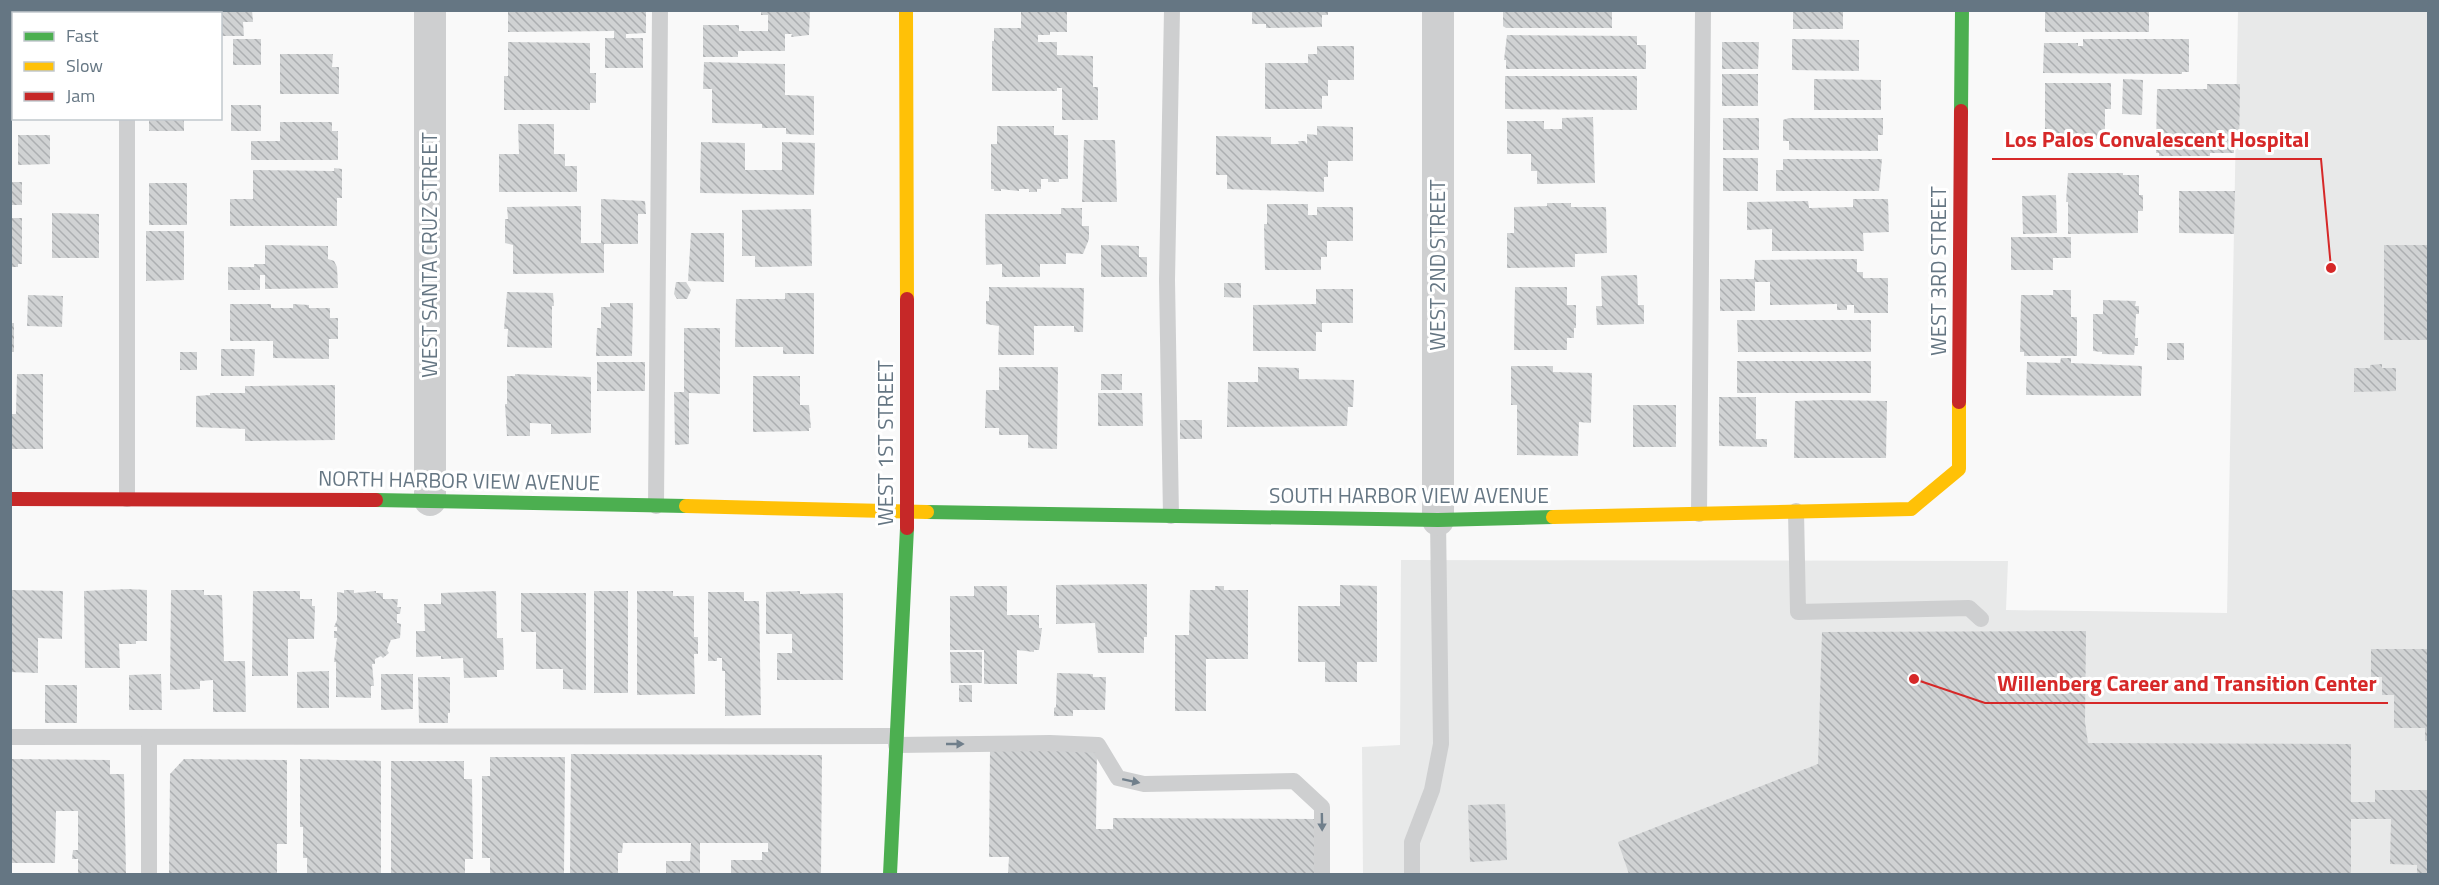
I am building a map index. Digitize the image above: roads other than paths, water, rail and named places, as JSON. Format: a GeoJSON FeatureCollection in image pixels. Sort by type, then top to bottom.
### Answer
{"type":"FeatureCollection","features":[{"type":"Feature","properties":{"kind":"street","name":"WEST SANTA CRUZ STREET"},"geometry":{"type":"LineString","coordinates":[[430,10],[430,500]]}},
{"type":"Feature","properties":{"kind":"street","name":"WEST 1ST STREET"},"geometry":{"type":"LineString","coordinates":[[890,874],[908,512],[906,10]]}},
{"type":"Feature","properties":{"kind":"street","name":"WEST 2ND STREET"},"geometry":{"type":"LineString","coordinates":[[1438,10],[1438,520]]}},
{"type":"Feature","properties":{"kind":"street","name":"WEST 3RD STREET"},"geometry":{"type":"LineString","coordinates":[[1911,509],[1959,469],[1962,10]]}},
{"type":"Feature","properties":{"kind":"street","name":"NORTH HARBOR VIEW AVENUE"},"geometry":{"type":"LineString","coordinates":[[10,499],[430,500],[908,512]]}},
{"type":"Feature","properties":{"kind":"street","name":"SOUTH HARBOR VIEW AVENUE"},"geometry":{"type":"LineString","coordinates":[[908,512],[1438,520],[1911,509]]}},
{"type":"Feature","properties":{"kind":"lane"},"geometry":{"type":"LineString","coordinates":[[656,506],[660,10]]}},
{"type":"Feature","properties":{"kind":"lane"},"geometry":{"type":"LineString","coordinates":[[1171,516],[1167,280],[1172,10]]}},
{"type":"Feature","properties":{"kind":"lane"},"geometry":{"type":"LineString","coordinates":[[1699,514],[1703,10]]}},
{"type":"Feature","properties":{"kind":"lane"},"geometry":{"type":"LineString","coordinates":[[127,120],[127,500]]}},
{"type":"Feature","properties":{"kind":"lane"},"geometry":{"type":"LineString","coordinates":[[1796,511],[1798,612],[1969,608],[1981,619]]}},
{"type":"Feature","properties":{"kind":"lane"},"geometry":{"type":"LineString","coordinates":[[1412,874],[1412,842],[1432,790],[1441,744],[1438,520]]}},
{"type":"Feature","properties":{"kind":"lane"},"geometry":{"type":"LineString","coordinates":[[148,736],[149,874]]}},
{"type":"Feature","properties":{"kind":"lane"},"geometry":{"type":"LineString","coordinates":[[10,737],[896,740],[1098,745],[1118,778],[1144,784],[1294,781],[1322,807],[1322,874]]}},
{"type":"Feature","properties":{"kind":"place","name":"Los Palos Convalescent Hospital"},"geometry":{"type":"Point","coordinates":[2331,268]}},
{"type":"Feature","properties":{"kind":"place","name":"Willenberg Career and Transition Center"},"geometry":{"type":"Point","coordinates":[1914,679]}}]}
